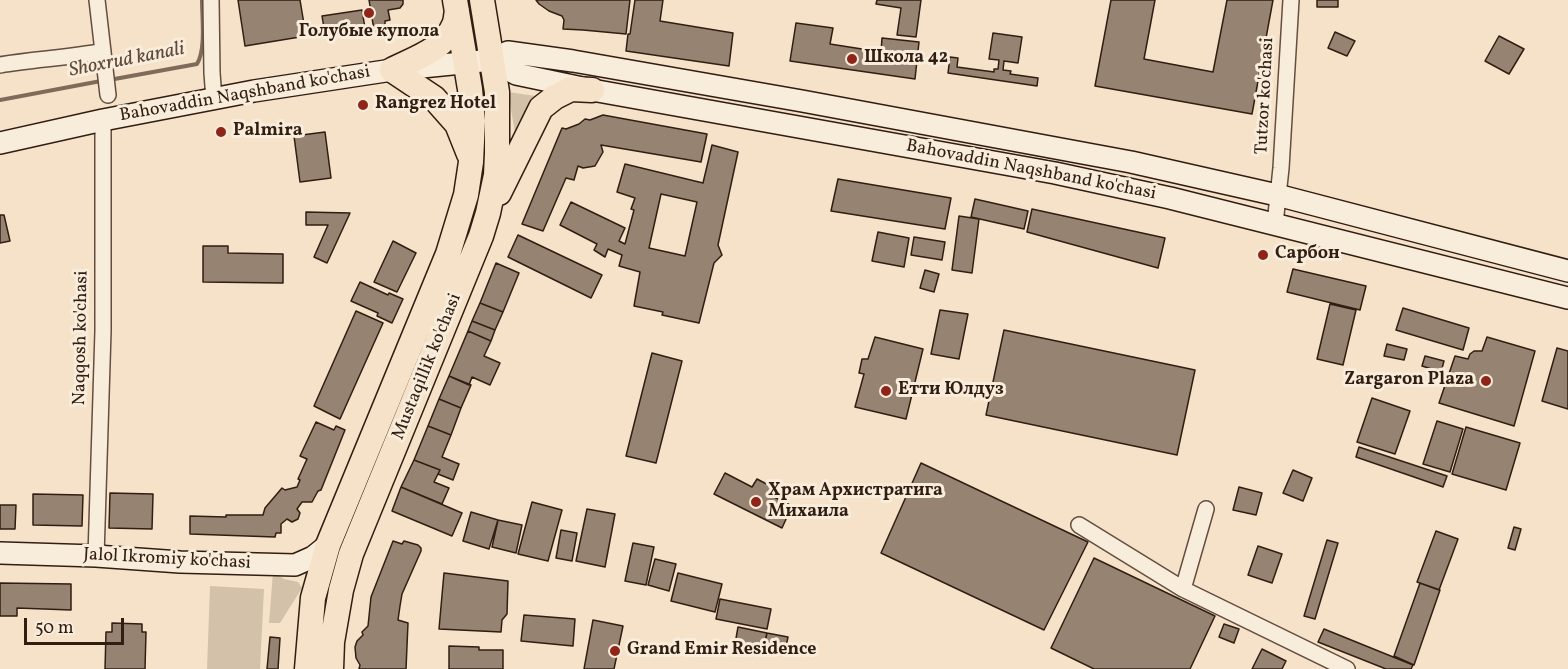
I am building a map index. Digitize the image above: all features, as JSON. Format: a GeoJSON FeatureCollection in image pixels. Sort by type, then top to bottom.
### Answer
{"type":"FeatureCollection","features":[{"type":"Feature","properties":{"kind":"main road","name":"Mustaqillik ko'chasi"},"geometry":{"type":"LineString","coordinates":[[330,669],[341,590],[351,554],[438,344],[488,213],[496,175],[497,92],[482,0]]}},
{"type":"Feature","properties":{"kind":"main road","name":"Mustaqillik ko'chasi"},"geometry":{"type":"LineString","coordinates":[[308,669],[313,598],[328,545],[448,254],[466,195],[471,162],[473,121],[456,5]]}},
{"type":"Feature","properties":{"kind":"main road"},"geometry":{"type":"LineString","coordinates":[[456,5],[454,25],[447,37],[436,48],[392,70],[434,98],[446,111],[457,124],[471,162]]}},
{"type":"Feature","properties":{"kind":"main road","name":"Bahovaddin Naqshband ko'chasi"},"geometry":{"type":"LineString","coordinates":[[0,143],[102,120],[214,99],[392,70],[492,60],[508,52],[573,61],[802,101],[1131,162],[1277,195],[1568,271]]}},
{"type":"Feature","properties":{"kind":"main road","name":"Bahovaddin Naqshband ko'chasi"},"geometry":{"type":"LineString","coordinates":[[492,60],[516,74],[592,90],[1055,173],[1170,198],[1568,298]]}},
{"type":"Feature","properties":{"kind":"main road"},"geometry":{"type":"LineString","coordinates":[[488,213],[541,108],[555,97],[571,89],[592,90]]}},
{"type":"Feature","properties":{"kind":"main road","name":"Jalol Ikromiy ko'chasi"},"geometry":{"type":"LineString","coordinates":[[0,553],[296,565],[313,557],[328,545]]}},
{"type":"Feature","properties":{"kind":"street"},"geometry":{"type":"LineString","coordinates":[[97,0],[107,85]]}},
{"type":"Feature","properties":{"kind":"street"},"geometry":{"type":"LineString","coordinates":[[212,0],[214,99]]}},
{"type":"Feature","properties":{"kind":"street","name":"Tutzor ko'chasi"},"geometry":{"type":"LineString","coordinates":[[1275,224],[1281,168],[1291,0]]}},
{"type":"Feature","properties":{"kind":"street"},"geometry":{"type":"LineString","coordinates":[[0,65],[80,56],[103,51]]}},
{"type":"Feature","properties":{"kind":"street","name":"Naqqosh ko'chasi"},"geometry":{"type":"LineString","coordinates":[[96,556],[103,331],[102,120]]}},
{"type":"Feature","properties":{"kind":"street"},"geometry":{"type":"LineString","coordinates":[[1183,589],[1206,509]]}},
{"type":"Feature","properties":{"kind":"street"},"geometry":{"type":"LineString","coordinates":[[1079,525],[1183,589],[1347,669]]}},
{"type":"Feature","properties":{"kind":"shaded area"},"geometry":{"type":"Polygon","coordinates":[[[508,92],[536,96],[515,133],[508,92]]]}},
{"type":"Feature","properties":{"kind":"shaded area"},"geometry":{"type":"Polygon","coordinates":[[[273,572],[284,579],[298,582],[302,588],[280,623],[269,623],[273,572]]]}},
{"type":"Feature","properties":{"kind":"shaded area"},"geometry":{"type":"Polygon","coordinates":[[[210,586],[264,589],[260,669],[207,669],[210,586]]]}},
{"type":"Feature","properties":{"kind":"building"},"geometry":{"type":"Polygon","coordinates":[[[238,0],[300,0],[306,36],[245,46],[238,0]]]}},
{"type":"Feature","properties":{"kind":"building"},"geometry":{"type":"Polygon","coordinates":[[[369,0],[403,0],[400,8],[388,10],[390,20],[385,21],[385,34],[380,36],[376,33],[373,24],[369,0]]]}},
{"type":"Feature","properties":{"kind":"building"},"geometry":{"type":"Polygon","coordinates":[[[536,0],[630,0],[626,34],[563,29],[562,16],[549,11],[536,0]]]}},
{"type":"Feature","properties":{"kind":"building"},"geometry":{"type":"Polygon","coordinates":[[[635,0],[663,0],[660,21],[733,33],[729,66],[626,51],[635,0]]]}},
{"type":"Feature","properties":{"kind":"building"},"geometry":{"type":"Polygon","coordinates":[[[877,0],[921,0],[916,37],[897,35],[901,8],[876,4],[877,0]]]}},
{"type":"Feature","properties":{"kind":"building"},"geometry":{"type":"Polygon","coordinates":[[[1111,0],[1155,0],[1144,59],[1213,72],[1227,0],[1273,0],[1252,114],[1095,86],[1111,0]]]}},
{"type":"Feature","properties":{"kind":"building"},"geometry":{"type":"Polygon","coordinates":[[[1317,0],[1338,0],[1338,7],[1317,7],[1317,0]]]}},
{"type":"Feature","properties":{"kind":"building"},"geometry":{"type":"Polygon","coordinates":[[[362,10],[365,28],[325,34],[322,16],[362,10]]]}},
{"type":"Feature","properties":{"kind":"building"},"geometry":{"type":"Polygon","coordinates":[[[796,23],[833,28],[830,44],[881,52],[882,38],[919,42],[915,79],[790,61],[796,23]]]}},
{"type":"Feature","properties":{"kind":"building"},"geometry":{"type":"Polygon","coordinates":[[[1335,32],[1355,41],[1347,56],[1328,48],[1335,32]]]}},
{"type":"Feature","properties":{"kind":"building"},"geometry":{"type":"Polygon","coordinates":[[[993,33],[1022,37],[1018,63],[1004,61],[1003,70],[1011,71],[1010,74],[1038,78],[1037,86],[948,73],[950,57],[958,58],[957,67],[994,72],[994,69],[998,69],[999,60],[989,59],[993,33]]]}},
{"type":"Feature","properties":{"kind":"building"},"geometry":{"type":"Polygon","coordinates":[[[1499,36],[1524,49],[1509,74],[1485,61],[1499,36]]]}},
{"type":"Feature","properties":{"kind":"building"},"geometry":{"type":"Polygon","coordinates":[[[603,115],[707,134],[701,162],[601,145],[603,152],[595,166],[583,168],[578,166],[574,180],[566,178],[543,231],[522,224],[562,128],[566,129],[585,119],[590,120],[603,115]]]}},
{"type":"Feature","properties":{"kind":"building"},"geometry":{"type":"Polygon","coordinates":[[[325,132],[331,178],[300,182],[294,136],[325,132]]]}},
{"type":"Feature","properties":{"kind":"building"},"geometry":{"type":"Polygon","coordinates":[[[712,145],[738,152],[718,245],[722,255],[714,263],[699,323],[634,306],[640,272],[619,266],[622,255],[608,249],[605,257],[594,250],[597,244],[560,225],[571,202],[625,228],[619,241],[625,244],[635,198],[617,192],[625,164],[703,183],[712,145]],[[661,194],[649,248],[685,256],[697,202],[661,194]]]}},
{"type":"Feature","properties":{"kind":"building"},"geometry":{"type":"Polygon","coordinates":[[[838,179],[951,198],[945,229],[831,211],[838,179]]]}},
{"type":"Feature","properties":{"kind":"building"},"geometry":{"type":"Polygon","coordinates":[[[975,199],[1028,211],[1024,229],[971,217],[975,199]]]}},
{"type":"Feature","properties":{"kind":"building"},"geometry":{"type":"Polygon","coordinates":[[[1032,209],[1165,238],[1158,268],[1027,232],[1032,209]]]}},
{"type":"Feature","properties":{"kind":"building"},"geometry":{"type":"Polygon","coordinates":[[[306,212],[350,213],[327,263],[314,257],[328,225],[306,225],[306,212]]]}},
{"type":"Feature","properties":{"kind":"building"},"geometry":{"type":"Polygon","coordinates":[[[0,215],[4,215],[10,241],[0,243],[0,215]]]}},
{"type":"Feature","properties":{"kind":"building"},"geometry":{"type":"Polygon","coordinates":[[[959,216],[979,219],[972,273],[952,270],[959,216]]]}},
{"type":"Feature","properties":{"kind":"building"},"geometry":{"type":"Polygon","coordinates":[[[878,232],[909,238],[904,267],[872,261],[878,232]]]}},
{"type":"Feature","properties":{"kind":"building"},"geometry":{"type":"Polygon","coordinates":[[[518,235],[602,275],[591,298],[508,257],[518,235]]]}},
{"type":"Feature","properties":{"kind":"building"},"geometry":{"type":"Polygon","coordinates":[[[914,237],[945,242],[942,260],[911,255],[914,237]]]}},
{"type":"Feature","properties":{"kind":"building"},"geometry":{"type":"Polygon","coordinates":[[[393,241],[416,253],[397,292],[374,282],[393,241]]]}},
{"type":"Feature","properties":{"kind":"building"},"geometry":{"type":"Polygon","coordinates":[[[203,246],[228,246],[228,253],[283,254],[283,283],[203,282],[203,246]]]}},
{"type":"Feature","properties":{"kind":"building"},"geometry":{"type":"Polygon","coordinates":[[[496,263],[519,273],[503,312],[480,303],[496,263]]]}},
{"type":"Feature","properties":{"kind":"building"},"geometry":{"type":"Polygon","coordinates":[[[1293,269],[1366,286],[1360,310],[1287,292],[1293,269]]]}},
{"type":"Feature","properties":{"kind":"building"},"geometry":{"type":"Polygon","coordinates":[[[925,270],[939,274],[934,292],[920,288],[925,270]]]}},
{"type":"Feature","properties":{"kind":"building"},"geometry":{"type":"Polygon","coordinates":[[[360,282],[403,299],[392,323],[377,316],[378,313],[351,301],[360,282]]]}},
{"type":"Feature","properties":{"kind":"building"},"geometry":{"type":"Polygon","coordinates":[[[480,303],[503,312],[495,330],[472,321],[480,303]]]}},
{"type":"Feature","properties":{"kind":"building"},"geometry":{"type":"Polygon","coordinates":[[[1330,304],[1356,310],[1343,365],[1317,359],[1330,304]]]}},
{"type":"Feature","properties":{"kind":"building"},"geometry":{"type":"Polygon","coordinates":[[[1403,308],[1469,328],[1463,350],[1396,330],[1403,308]]]}},
{"type":"Feature","properties":{"kind":"building"},"geometry":{"type":"Polygon","coordinates":[[[940,310],[968,314],[959,359],[931,354],[940,310]]]}},
{"type":"Feature","properties":{"kind":"building"},"geometry":{"type":"Polygon","coordinates":[[[356,311],[383,323],[340,419],[314,406],[356,311]]]}},
{"type":"Feature","properties":{"kind":"building"},"geometry":{"type":"Polygon","coordinates":[[[472,321],[495,330],[491,341],[468,331],[472,321]]]}},
{"type":"Feature","properties":{"kind":"building"},"geometry":{"type":"Polygon","coordinates":[[[1004,330],[1195,370],[1177,455],[986,415],[1004,330]]]}},
{"type":"Feature","properties":{"kind":"building"},"geometry":{"type":"Polygon","coordinates":[[[468,331],[491,341],[484,356],[500,363],[490,385],[472,377],[469,385],[449,376],[468,331]]]}},
{"type":"Feature","properties":{"kind":"building","name":"Етти Юлдуз"},"geometry":{"type":"Polygon","coordinates":[[[875,337],[923,349],[906,419],[855,407],[864,374],[859,373],[862,359],[868,359],[875,337]]]}},
{"type":"Feature","properties":{"kind":"building","name":"Zargaron Plaza"},"geometry":{"type":"Polygon","coordinates":[[[1487,337],[1535,351],[1514,426],[1439,403],[1455,356],[1468,359],[1474,351],[1482,351],[1487,337]]]}},
{"type":"Feature","properties":{"kind":"building"},"geometry":{"type":"Polygon","coordinates":[[[1387,344],[1407,349],[1404,360],[1384,356],[1387,344]]]}},
{"type":"Feature","properties":{"kind":"building"},"geometry":{"type":"Polygon","coordinates":[[[1557,348],[1568,351],[1568,409],[1542,401],[1557,348]]]}},
{"type":"Feature","properties":{"kind":"building"},"geometry":{"type":"Polygon","coordinates":[[[652,353],[682,361],[656,463],[626,456],[652,353]]]}},
{"type":"Feature","properties":{"kind":"building"},"geometry":{"type":"Polygon","coordinates":[[[1425,356],[1444,361],[1441,372],[1422,366],[1425,356]]]}},
{"type":"Feature","properties":{"kind":"building"},"geometry":{"type":"Polygon","coordinates":[[[449,376],[471,385],[461,408],[439,399],[449,376]]]}},
{"type":"Feature","properties":{"kind":"building"},"geometry":{"type":"Polygon","coordinates":[[[1372,398],[1410,411],[1395,454],[1357,442],[1372,398]]]}},
{"type":"Feature","properties":{"kind":"building"},"geometry":{"type":"Polygon","coordinates":[[[439,399],[461,408],[451,435],[428,426],[439,399]]]}},
{"type":"Feature","properties":{"kind":"building"},"geometry":{"type":"Polygon","coordinates":[[[1437,421],[1463,429],[1450,472],[1423,464],[1437,421]]]}},
{"type":"Feature","properties":{"kind":"building"},"geometry":{"type":"Polygon","coordinates":[[[316,422],[334,430],[336,426],[345,430],[321,490],[312,502],[302,502],[297,509],[300,513],[298,519],[292,522],[287,519],[281,524],[281,533],[276,533],[275,537],[190,534],[190,516],[263,515],[265,508],[282,488],[285,490],[297,487],[307,459],[300,456],[316,422]]]}},
{"type":"Feature","properties":{"kind":"building"},"geometry":{"type":"Polygon","coordinates":[[[428,426],[451,435],[442,457],[459,464],[453,480],[438,474],[440,470],[414,460],[428,426]]]}},
{"type":"Feature","properties":{"kind":"building"},"geometry":{"type":"Polygon","coordinates":[[[1466,427],[1520,443],[1506,490],[1452,474],[1466,427]]]}},
{"type":"Feature","properties":{"kind":"building"},"geometry":{"type":"Polygon","coordinates":[[[1359,447],[1447,476],[1443,487],[1356,457],[1359,447]]]}},
{"type":"Feature","properties":{"kind":"building"},"geometry":{"type":"Polygon","coordinates":[[[414,460],[440,470],[434,482],[449,488],[442,504],[401,487],[414,460]]]}},
{"type":"Feature","properties":{"kind":"building"},"geometry":{"type":"Polygon","coordinates":[[[921,463],[1088,542],[1044,630],[881,553],[921,463]]]}},
{"type":"Feature","properties":{"kind":"building"},"geometry":{"type":"Polygon","coordinates":[[[1293,470],[1312,478],[1303,501],[1283,493],[1293,470]]]}},
{"type":"Feature","properties":{"kind":"building","name":"Храм Архистратига Михаила"},"geometry":{"type":"Polygon","coordinates":[[[725,473],[752,487],[757,479],[778,490],[774,497],[792,506],[782,528],[714,494],[725,473]]]}},
{"type":"Feature","properties":{"kind":"building"},"geometry":{"type":"Polygon","coordinates":[[[401,487],[462,513],[452,536],[392,511],[401,487]]]}},
{"type":"Feature","properties":{"kind":"building"},"geometry":{"type":"Polygon","coordinates":[[[1239,487],[1262,493],[1256,515],[1233,510],[1239,487]]]}},
{"type":"Feature","properties":{"kind":"building"},"geometry":{"type":"Polygon","coordinates":[[[110,493],[153,494],[152,529],[109,528],[110,493]]]}},
{"type":"Feature","properties":{"kind":"building"},"geometry":{"type":"Polygon","coordinates":[[[33,494],[83,495],[82,526],[33,525],[33,494]]]}},
{"type":"Feature","properties":{"kind":"building"},"geometry":{"type":"Polygon","coordinates":[[[532,502],[562,510],[548,561],[518,554],[532,502]]]}},
{"type":"Feature","properties":{"kind":"building"},"geometry":{"type":"Polygon","coordinates":[[[0,505],[16,505],[15,529],[0,529],[0,505]]]}},
{"type":"Feature","properties":{"kind":"building"},"geometry":{"type":"Polygon","coordinates":[[[587,509],[615,514],[605,567],[576,561],[587,509]]]}},
{"type":"Feature","properties":{"kind":"building"},"geometry":{"type":"Polygon","coordinates":[[[471,512],[498,520],[489,549],[463,541],[471,512]]]}},
{"type":"Feature","properties":{"kind":"building"},"geometry":{"type":"Polygon","coordinates":[[[498,520],[522,525],[516,553],[492,547],[498,520]]]}},
{"type":"Feature","properties":{"kind":"building"},"geometry":{"type":"Polygon","coordinates":[[[1514,527],[1521,529],[1515,550],[1508,548],[1514,527]]]}},
{"type":"Feature","properties":{"kind":"building"},"geometry":{"type":"Polygon","coordinates":[[[561,530],[577,533],[572,561],[556,558],[561,530]]]}},
{"type":"Feature","properties":{"kind":"building"},"geometry":{"type":"Polygon","coordinates":[[[1436,531],[1458,539],[1439,590],[1417,582],[1436,531]]]}},
{"type":"Feature","properties":{"kind":"building"},"geometry":{"type":"Polygon","coordinates":[[[1327,540],[1338,543],[1315,619],[1304,616],[1327,540]]]}},
{"type":"Feature","properties":{"kind":"building"},"geometry":{"type":"Polygon","coordinates":[[[393,541],[402,544],[404,541],[421,548],[402,594],[398,620],[408,623],[406,669],[359,669],[355,647],[363,635],[362,632],[368,626],[371,597],[393,541]]]}},
{"type":"Feature","properties":{"kind":"building"},"geometry":{"type":"Polygon","coordinates":[[[633,543],[654,547],[646,585],[625,581],[633,543]]]}},
{"type":"Feature","properties":{"kind":"building"},"geometry":{"type":"Polygon","coordinates":[[[1258,546],[1282,554],[1272,583],[1248,575],[1258,546]]]}},
{"type":"Feature","properties":{"kind":"building"},"geometry":{"type":"Polygon","coordinates":[[[1094,558],[1215,616],[1190,669],[1094,669],[1051,648],[1094,558]]]}},
{"type":"Feature","properties":{"kind":"building"},"geometry":{"type":"Polygon","coordinates":[[[655,559],[676,564],[669,591],[648,585],[655,559]]]}},
{"type":"Feature","properties":{"kind":"building"},"geometry":{"type":"Polygon","coordinates":[[[444,573],[508,581],[507,614],[502,620],[501,632],[439,629],[444,573]]]}},
{"type":"Feature","properties":{"kind":"building"},"geometry":{"type":"Polygon","coordinates":[[[678,573],[722,584],[715,612],[671,601],[678,573]]]}},
{"type":"Feature","properties":{"kind":"building"},"geometry":{"type":"Polygon","coordinates":[[[0,583],[71,584],[71,610],[17,608],[17,616],[0,616],[0,583]]]}},
{"type":"Feature","properties":{"kind":"building"},"geometry":{"type":"Polygon","coordinates":[[[1420,583],[1440,590],[1414,665],[1394,656],[1420,583]]]}},
{"type":"Feature","properties":{"kind":"building"},"geometry":{"type":"Polygon","coordinates":[[[720,599],[771,609],[767,629],[716,619],[720,599]]]}},
{"type":"Feature","properties":{"kind":"building"},"geometry":{"type":"Polygon","coordinates":[[[524,615],[575,619],[573,646],[521,641],[524,615]]]}},
{"type":"Feature","properties":{"kind":"building"},"geometry":{"type":"Polygon","coordinates":[[[593,620],[623,626],[614,669],[584,669],[593,620]]]}},
{"type":"Feature","properties":{"kind":"building"},"geometry":{"type":"Polygon","coordinates":[[[112,623],[142,624],[142,632],[146,632],[145,669],[105,669],[106,632],[112,632],[112,623]]]}},
{"type":"Feature","properties":{"kind":"building"},"geometry":{"type":"Polygon","coordinates":[[[1224,624],[1239,629],[1234,643],[1219,637],[1224,624]]]}},
{"type":"Feature","properties":{"kind":"building"},"geometry":{"type":"Polygon","coordinates":[[[738,627],[767,633],[763,650],[735,644],[738,627]]]}},
{"type":"Feature","properties":{"kind":"building"},"geometry":{"type":"Polygon","coordinates":[[[1324,629],[1413,665],[1411,669],[1386,669],[1318,642],[1324,629]]]}},
{"type":"Feature","properties":{"kind":"building"},"geometry":{"type":"Polygon","coordinates":[[[767,633],[788,637],[784,656],[763,652],[767,633]]]}},
{"type":"Feature","properties":{"kind":"building"},"geometry":{"type":"Polygon","coordinates":[[[270,637],[280,638],[278,669],[267,669],[270,637]]]}},
{"type":"Feature","properties":{"kind":"building"},"geometry":{"type":"Polygon","coordinates":[[[449,646],[503,650],[503,669],[449,669],[449,646]]]}},
{"type":"Feature","properties":{"kind":"building"},"geometry":{"type":"Polygon","coordinates":[[[1262,649],[1286,661],[1282,669],[1252,669],[1262,649]]]}},
{"type":"Feature","properties":{"kind":"waterway","name":"Shoxrud kanali"},"geometry":{"type":"LineString","coordinates":[[109,80],[197,64],[203,42],[202,0]]}},
{"type":"Feature","properties":{"kind":"waterway","name":"Shoxrud kanali"},"geometry":{"type":"LineString","coordinates":[[0,100],[101,81]]}},
{"type":"Feature","properties":{"kind":"place","name":"Голубые купола"},"geometry":{"type":"Point","coordinates":[369,13]}},
{"type":"Feature","properties":{"kind":"place","name":"Школа 42"},"geometry":{"type":"Point","coordinates":[852,59]}},
{"type":"Feature","properties":{"kind":"place","name":"Rangrez Hotel"},"geometry":{"type":"Point","coordinates":[363,105]}},
{"type":"Feature","properties":{"kind":"place","name":"Palmira"},"geometry":{"type":"Point","coordinates":[221,132]}},
{"type":"Feature","properties":{"kind":"place","name":"Сарбон"},"geometry":{"type":"Point","coordinates":[1263,255]}},
{"type":"Feature","properties":{"kind":"place","name":"Zargaron Plaza"},"geometry":{"type":"Point","coordinates":[1486,381]}},
{"type":"Feature","properties":{"kind":"place","name":"Етти Юлдуз"},"geometry":{"type":"Point","coordinates":[886,391]}},
{"type":"Feature","properties":{"kind":"place","name":"Храм Архистратига Михаила"},"geometry":{"type":"Point","coordinates":[756,502]}},
{"type":"Feature","properties":{"kind":"place","name":"Grand Emir Residence"},"geometry":{"type":"Point","coordinates":[615,651]}}]}
